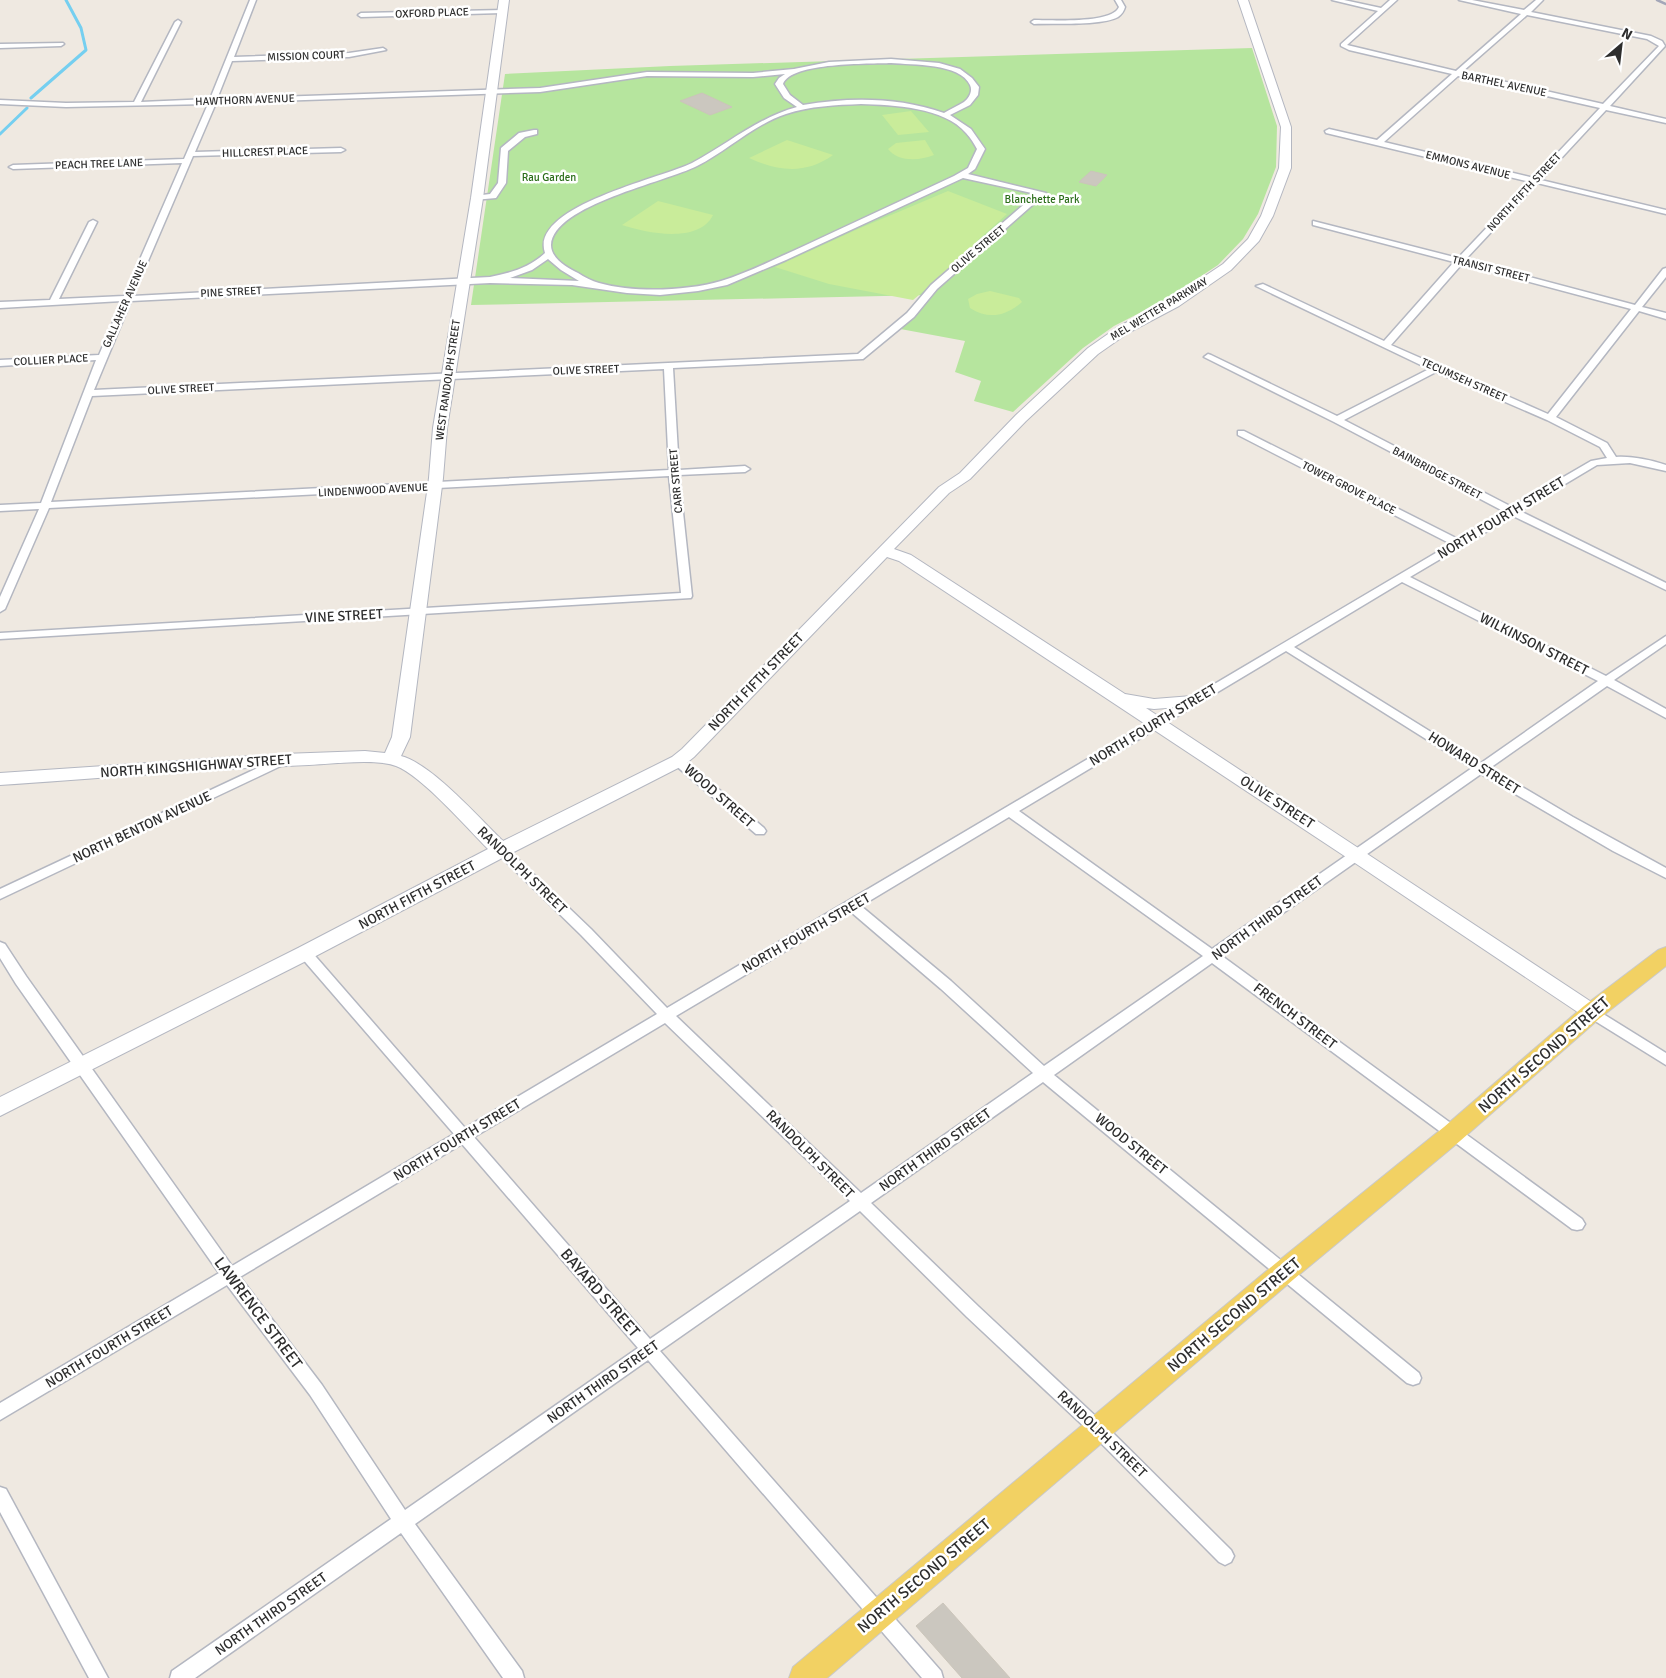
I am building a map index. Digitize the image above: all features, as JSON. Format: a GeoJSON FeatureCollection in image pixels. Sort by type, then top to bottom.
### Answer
{"type":"FeatureCollection","features":[{"type":"Feature","properties":{"kind":"main road","name":"MEL WETTER PARKWAY"},"geometry":{"type":"LineString","coordinates":[[884,551],[944,490],[965,476],[1082,355],[1114,326],[1165,300],[1218,265],[1243,239],[1258,214],[1276,167],[1278,126],[1235,0]]}},
{"type":"Feature","properties":{"kind":"main road","name":"MEL WETTER PARKWAY"},"geometry":{"type":"LineString","coordinates":[[1082,355],[1123,330],[1174,303],[1227,267],[1253,241],[1267,216],[1285,168],[1286,127],[1243,0]]}},
{"type":"Feature","properties":{"kind":"main road","name":"WEST RANDOLPH STREET"},"geometry":{"type":"LineString","coordinates":[[391,758],[401,737],[435,486],[440,428],[477,198],[503,5]]}},
{"type":"Feature","properties":{"kind":"main road","name":"OLIVE STREET"},"geometry":{"type":"LineString","coordinates":[[884,551],[905,558],[1356,854],[1592,1012]]}},
{"type":"Feature","properties":{"kind":"main road","name":"NORTH FIFTH STREET"},"geometry":{"type":"LineString","coordinates":[[0,1107],[678,761],[688,753],[884,551]]}},
{"type":"Feature","properties":{"kind":"main road"},"geometry":{"type":"LineString","coordinates":[[1109,693],[1154,704],[1192,701]]}},
{"type":"Feature","properties":{"kind":"main road","name":"NORTH KINGSHIGHWAY STREET"},"geometry":{"type":"LineString","coordinates":[[0,780],[283,760],[391,758]]}},
{"type":"Feature","properties":{"kind":"main road","name":"RANDOLPH STREET"},"geometry":{"type":"LineString","coordinates":[[391,758],[413,767],[425,776],[501,850]]}},
{"type":"Feature","properties":{"kind":"main road","name":"NORTH SECOND STREET"},"geometry":{"type":"LineString","coordinates":[[804,1678],[1285,1271],[1452,1134],[1592,1012],[1666,956]]}},
{"type":"Feature","properties":{"kind":"street","name":"GALLAHER AVENUE"},"geometry":{"type":"LineString","coordinates":[[0,609],[45,506],[102,357],[213,101],[252,0]]}},
{"type":"Feature","properties":{"kind":"street"},"geometry":{"type":"LineString","coordinates":[[1034,22],[1106,19],[1120,12],[1122,7],[1118,0]]}},
{"type":"Feature","properties":{"kind":"street"},"geometry":{"type":"LineString","coordinates":[[1335,0],[1383,10],[1394,0]]}},
{"type":"Feature","properties":{"kind":"street"},"geometry":{"type":"LineString","coordinates":[[1462,0],[1526,12]]}},
{"type":"Feature","properties":{"kind":"street"},"geometry":{"type":"LineString","coordinates":[[1378,143],[1540,0]]}},
{"type":"Feature","properties":{"kind":"street","name":"OXFORD PLACE"},"geometry":{"type":"LineString","coordinates":[[361,15],[503,5]]}},
{"type":"Feature","properties":{"kind":"street","name":"BARTHEL AVENUE"},"geometry":{"type":"LineString","coordinates":[[1383,10],[1344,45],[1351,49],[1456,74],[1666,121]]}},
{"type":"Feature","properties":{"kind":"street","name":"NORTH FIFTH STREET"},"geometry":{"type":"LineString","coordinates":[[1386,345],[1534,180],[1662,46],[1660,42],[1649,38],[1526,12]]}},
{"type":"Feature","properties":{"kind":"street"},"geometry":{"type":"LineString","coordinates":[[136,104],[178,22]]}},
{"type":"Feature","properties":{"kind":"street"},"geometry":{"type":"LineString","coordinates":[[0,46],[61,44]]}},
{"type":"Feature","properties":{"kind":"street","name":"MISSION COURT"},"geometry":{"type":"LineString","coordinates":[[229,59],[357,54],[383,50]]}},
{"type":"Feature","properties":{"kind":"street","name":"HAWTHORN AVENUE"},"geometry":{"type":"LineString","coordinates":[[0,102],[66,105],[136,104],[540,90],[647,74],[753,75],[852,62],[915,62],[958,70],[970,78],[974,88],[974,95],[967,103],[945,115]]}},
{"type":"Feature","properties":{"kind":"street"},"geometry":{"type":"LineString","coordinates":[[794,71],[779,84],[786,96],[802,108]]}},
{"type":"Feature","properties":{"kind":"street"},"geometry":{"type":"LineString","coordinates":[[490,280],[593,284],[627,290],[660,292],[724,283],[855,225],[961,175],[971,168],[977,159],[980,149],[977,139],[969,129],[945,115],[902,105],[871,102],[844,102],[802,108],[765,121],[706,158],[681,171],[602,198],[579,209],[551,230],[547,246],[548,254],[573,274],[593,284]]}},
{"type":"Feature","properties":{"kind":"street","name":"EMMONS AVENUE"},"geometry":{"type":"LineString","coordinates":[[1329,131],[1666,212]]}},
{"type":"Feature","properties":{"kind":"street"},"geometry":{"type":"LineString","coordinates":[[477,198],[493,196],[502,183],[504,150],[522,135],[534,132]]}},
{"type":"Feature","properties":{"kind":"street","name":"HILLCREST PLACE"},"geometry":{"type":"LineString","coordinates":[[187,158],[341,150]]}},
{"type":"Feature","properties":{"kind":"street","name":"PEACH TREE LANE"},"geometry":{"type":"LineString","coordinates":[[13,166],[187,158]]}},
{"type":"Feature","properties":{"kind":"street","name":"OLIVE STREET"},"geometry":{"type":"LineString","coordinates":[[88,394],[449,375],[860,357],[895,328],[929,295],[934,287],[1027,208],[1042,192],[961,175]]}},
{"type":"Feature","properties":{"kind":"street"},"geometry":{"type":"LineString","coordinates":[[53,303],[93,222]]}},
{"type":"Feature","properties":{"kind":"street","name":"TRANSIT STREET"},"geometry":{"type":"LineString","coordinates":[[1316,223],[1666,316]]}},
{"type":"Feature","properties":{"kind":"street"},"geometry":{"type":"LineString","coordinates":[[490,280],[507,277],[540,264],[548,254]]}},
{"type":"Feature","properties":{"kind":"street"},"geometry":{"type":"LineString","coordinates":[[1550,418],[1666,271]]}},
{"type":"Feature","properties":{"kind":"street","name":"PINE STREET"},"geometry":{"type":"LineString","coordinates":[[0,305],[490,280]]}},
{"type":"Feature","properties":{"kind":"street","name":"TECUMSEH STREET"},"geometry":{"type":"LineString","coordinates":[[1260,286],[1436,369],[1550,418],[1604,445],[1612,458]]}},
{"type":"Feature","properties":{"kind":"street","name":"COLLIER PLACE"},"geometry":{"type":"LineString","coordinates":[[0,363],[102,357]]}},
{"type":"Feature","properties":{"kind":"street","name":"BAINBRIDGE STREET"},"geometry":{"type":"LineString","coordinates":[[1208,357],[1337,420],[1510,511],[1666,587]]}},
{"type":"Feature","properties":{"kind":"street","name":"CARR STREET"},"geometry":{"type":"LineString","coordinates":[[668,366],[674,473],[688,596]]}},
{"type":"Feature","properties":{"kind":"street"},"geometry":{"type":"LineString","coordinates":[[1337,420],[1436,369]]}},
{"type":"Feature","properties":{"kind":"street","name":"TOWER GROVE PLACE"},"geometry":{"type":"LineString","coordinates":[[1241,433],[1457,543]]}},
{"type":"Feature","properties":{"kind":"street"},"geometry":{"type":"LineString","coordinates":[[1612,458],[1645,462],[1666,468]]}},
{"type":"Feature","properties":{"kind":"street","name":"NORTH FOURTH STREET"},"geometry":{"type":"LineString","coordinates":[[0,1412],[666,1015],[1011,812],[1156,722],[1510,511],[1594,462],[1612,458]]}},
{"type":"Feature","properties":{"kind":"street","name":"LINDENWOOD AVENUE"},"geometry":{"type":"LineString","coordinates":[[0,508],[745,469]]}},
{"type":"Feature","properties":{"kind":"street","name":"WILKINSON STREET"},"geometry":{"type":"LineString","coordinates":[[1401,577],[1666,714]]}},
{"type":"Feature","properties":{"kind":"street","name":"VINE STREET"},"geometry":{"type":"LineString","coordinates":[[0,636],[688,596]]}},
{"type":"Feature","properties":{"kind":"street","name":"NORTH THIRD STREET"},"geometry":{"type":"LineString","coordinates":[[179,1678],[1666,639]]}},
{"type":"Feature","properties":{"kind":"street","name":"HOWARD STREET"},"geometry":{"type":"LineString","coordinates":[[1285,646],[1480,768],[1594,836],[1666,874]]}},
{"type":"Feature","properties":{"kind":"street","name":"NORTH BENTON AVENUE"},"geometry":{"type":"LineString","coordinates":[[0,894],[190,806],[283,760]]}},
{"type":"Feature","properties":{"kind":"street","name":"WOOD STREET"},"geometry":{"type":"LineString","coordinates":[[678,761],[760,831]]}},
{"type":"Feature","properties":{"kind":"street","name":"FRENCH STREET"},"geometry":{"type":"LineString","coordinates":[[1011,812],[1110,880],[1452,1134],[1577,1224]]}},
{"type":"Feature","properties":{"kind":"street","name":"RANDOLPH STREET"},"geometry":{"type":"LineString","coordinates":[[501,850],[586,932],[666,1015],[1098,1429],[1225,1556]]}},
{"type":"Feature","properties":{"kind":"street","name":"WOOD STREET"},"geometry":{"type":"LineString","coordinates":[[852,906],[946,985],[1044,1074],[1413,1378]]}},
{"type":"Feature","properties":{"kind":"street","name":"LAWRENCE STREET"},"geometry":{"type":"LineString","coordinates":[[0,947],[229,1275],[316,1390],[403,1522],[515,1678]]}},
{"type":"Feature","properties":{"kind":"street","name":"BAYARD STREET"},"geometry":{"type":"LineString","coordinates":[[305,953],[934,1678]]}},
{"type":"Feature","properties":{"kind":"street","name":"OLIVE STREET"},"geometry":{"type":"LineString","coordinates":[[1592,1012],[1666,1060]]}},
{"type":"Feature","properties":{"kind":"street"},"geometry":{"type":"LineString","coordinates":[[0,1495],[99,1678]]}},
{"type":"Feature","properties":{"kind":"green space","name":"Blanchette Park"},"geometry":{"type":"Polygon","coordinates":[[[1252,48],[1277,126],[1276,167],[1258,214],[1243,239],[1218,265],[1165,300],[1114,326],[1083,348],[1013,412],[974,401],[981,381],[955,372],[965,341],[895,328],[928,295],[471,305],[505,74],[670,66],[1252,48]]]}},
{"type":"Feature","properties":{"kind":"green space"},"geometry":{"type":"Polygon","coordinates":[[[911,111],[929,132],[898,135],[882,115],[911,111]]]}},
{"type":"Feature","properties":{"kind":"green space"},"geometry":{"type":"Polygon","coordinates":[[[787,140],[833,155],[812,166],[791,169],[770,166],[749,158],[787,140]]]}},
{"type":"Feature","properties":{"kind":"green space"},"geometry":{"type":"Polygon","coordinates":[[[925,140],[934,155],[909,159],[897,156],[888,149],[896,143],[925,140]]]}},
{"type":"Feature","properties":{"kind":"green space"},"geometry":{"type":"Polygon","coordinates":[[[948,191],[1007,214],[978,240],[972,250],[913,300],[829,284],[775,267],[858,229],[948,191]]]}},
{"type":"Feature","properties":{"kind":"green space"},"geometry":{"type":"Polygon","coordinates":[[[658,201],[713,215],[706,224],[696,230],[684,233],[658,233],[622,225],[658,201]]]}},
{"type":"Feature","properties":{"kind":"green space"},"geometry":{"type":"Polygon","coordinates":[[[990,291],[1019,298],[1022,302],[1010,311],[997,315],[984,314],[970,308],[968,299],[977,294],[990,291]]]}},
{"type":"Feature","properties":{"kind":"building"},"geometry":{"type":"Polygon","coordinates":[[[702,93],[732,107],[710,115],[680,101],[702,93]]]}},
{"type":"Feature","properties":{"kind":"building"},"geometry":{"type":"Polygon","coordinates":[[[1091,171],[1107,175],[1096,186],[1079,182],[1091,171]]]}},
{"type":"Feature","properties":{"kind":"building"},"geometry":{"type":"Polygon","coordinates":[[[943,1603],[1010,1678],[962,1678],[916,1626],[943,1603]]]}},
{"type":"Feature","properties":{"kind":"waterway"},"geometry":{"type":"LineString","coordinates":[[31,98],[86,50],[81,28],[66,0]]}},
{"type":"Feature","properties":{"kind":"waterway"},"geometry":{"type":"LineString","coordinates":[[0,134],[27,108]]}},
{"type":"Feature","properties":{"kind":"railway"},"geometry":{"type":"LineString","coordinates":[[1657,0],[1666,4]]}},
{"type":"Feature","properties":{"kind":"park label","name":"Rau Garden"},"geometry":{"type":"Point","coordinates":[549,177]}}]}
